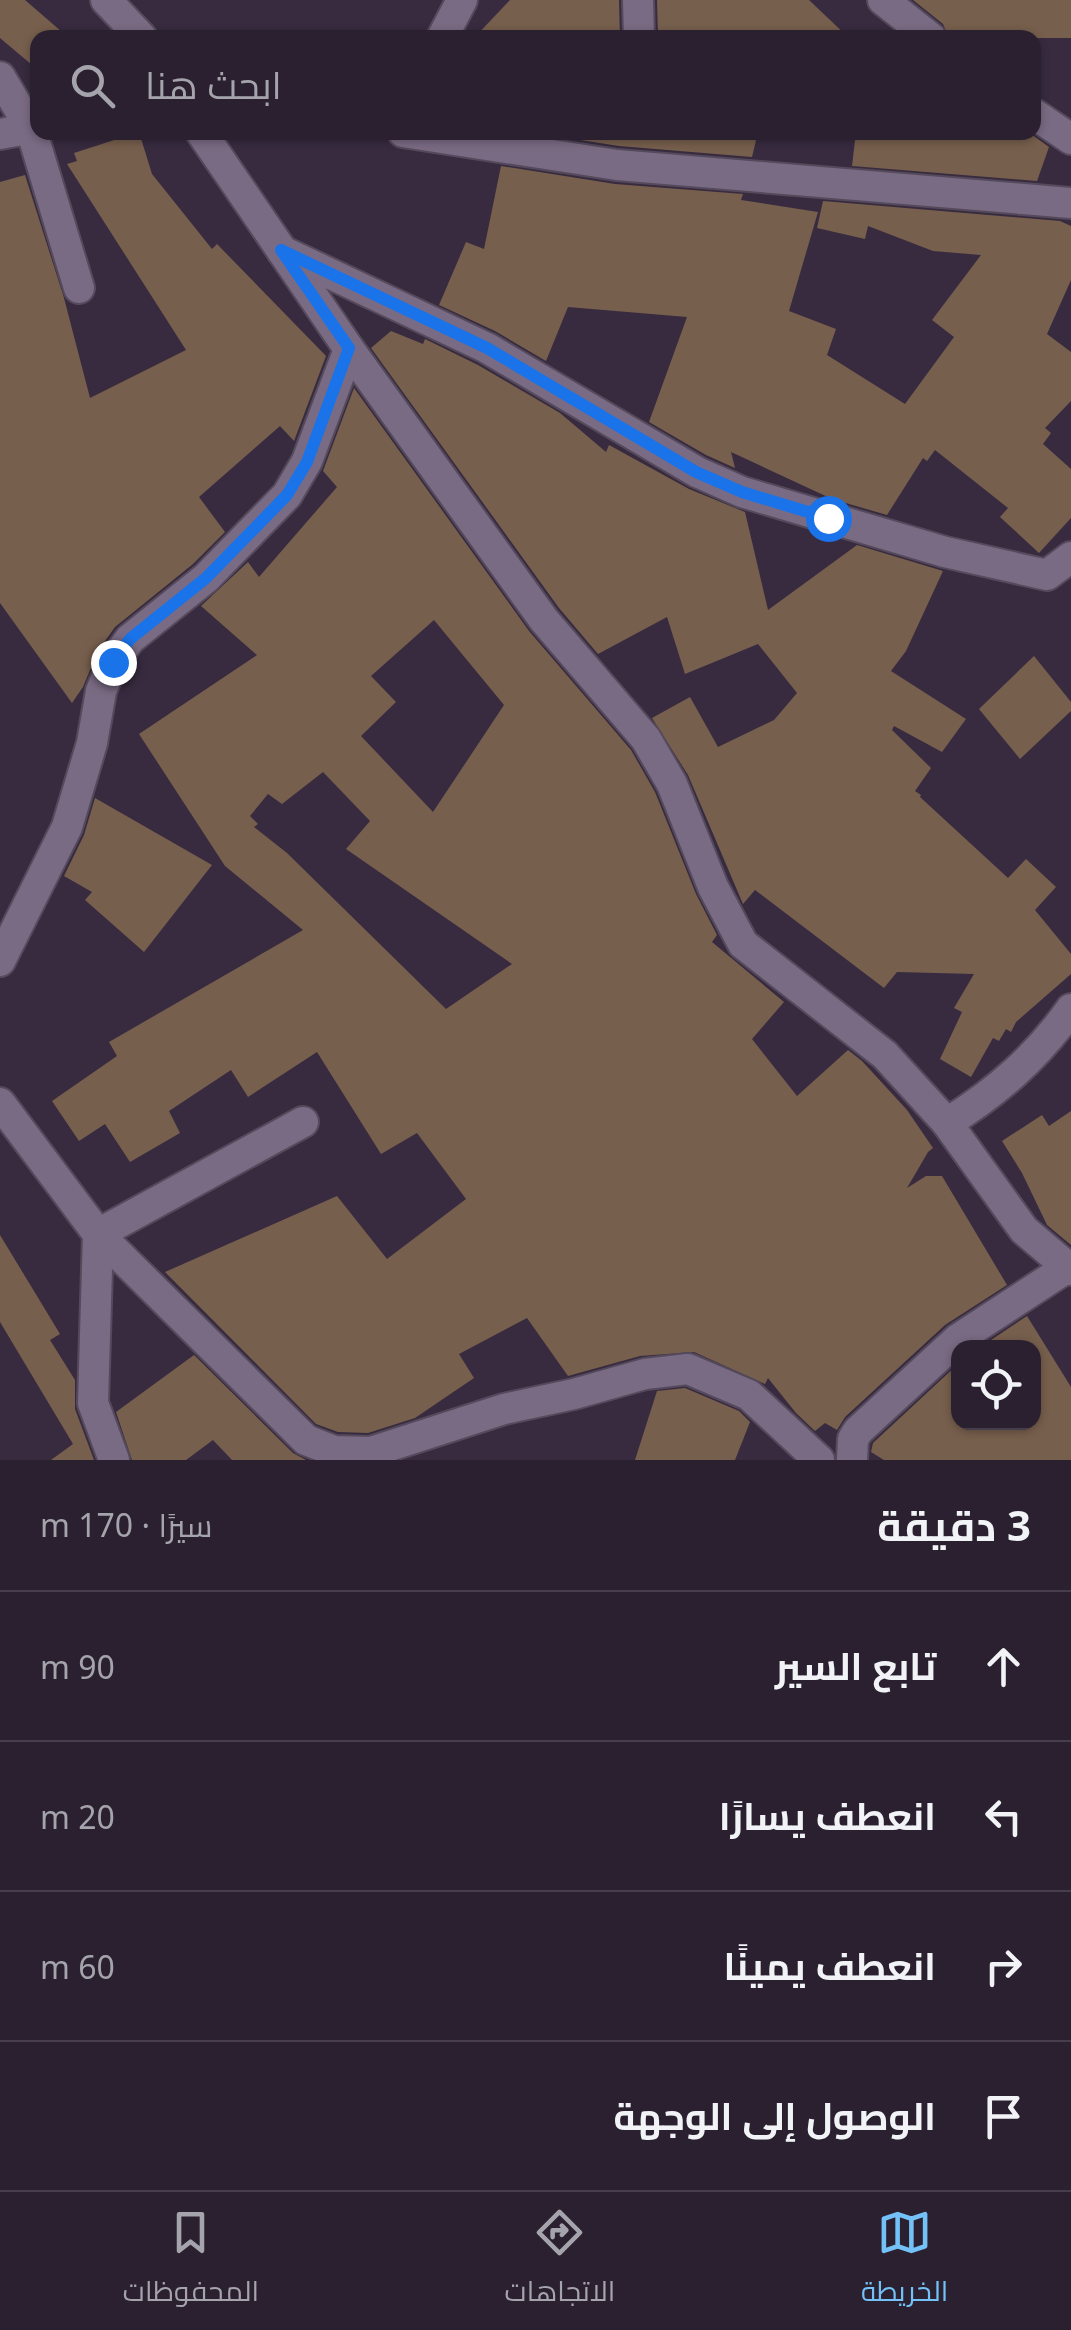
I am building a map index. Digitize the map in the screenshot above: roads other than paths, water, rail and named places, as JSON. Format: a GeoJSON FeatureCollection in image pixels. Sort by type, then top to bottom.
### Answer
{"type":"FeatureCollection","features":[{"type":"Feature","properties":{"kind":"street"},"geometry":{"type":"LineString","coordinates":[[106,0],[138,30]]}},
{"type":"Feature","properties":{"kind":"street"},"geometry":{"type":"LineString","coordinates":[[446,30],[462,0]]}},
{"type":"Feature","properties":{"kind":"street"},"geometry":{"type":"LineString","coordinates":[[638,0],[639,30]]}},
{"type":"Feature","properties":{"kind":"street"},"geometry":{"type":"LineString","coordinates":[[883,0],[920,30]]}},
{"type":"Feature","properties":{"kind":"street"},"geometry":{"type":"LineString","coordinates":[[0,78],[30,122]]}},
{"type":"Feature","properties":{"kind":"street"},"geometry":{"type":"LineString","coordinates":[[1041,119],[1071,139]]}},
{"type":"Feature","properties":{"kind":"street"},"geometry":{"type":"LineString","coordinates":[[0,134],[30,129]]}},
{"type":"Feature","properties":{"kind":"street"},"geometry":{"type":"LineString","coordinates":[[37,140],[79,288]]}},
{"type":"Feature","properties":{"kind":"street"},"geometry":{"type":"LineString","coordinates":[[206,140],[349,348],[544,620],[646,740],[672,784],[713,887],[743,944],[885,1055],[947,1122],[1024,1230],[1069,1269],[983,1320],[917,1375],[858,1431],[853,1439],[852,1460]]}},
{"type":"Feature","properties":{"kind":"street"},"geometry":{"type":"LineString","coordinates":[[454,140],[617,165],[1071,203]]}},
{"type":"Feature","properties":{"kind":"street"},"geometry":{"type":"LineString","coordinates":[[562,157],[577,140]]}},
{"type":"Feature","properties":{"kind":"street"},"geometry":{"type":"LineString","coordinates":[[281,250],[487,348],[696,472],[742,492],[946,552],[1063,573]]}},
{"type":"Feature","properties":{"kind":"street"},"geometry":{"type":"LineString","coordinates":[[0,961],[67,827],[92,743],[101,692],[113,662],[130,639],[206,578],[287,495],[307,462],[349,348]]}},
{"type":"Feature","properties":{"kind":"street"},"geometry":{"type":"LineString","coordinates":[[947,1122],[997,1090],[1034,1056],[1071,1009]]}},
{"type":"Feature","properties":{"kind":"street"},"geometry":{"type":"LineString","coordinates":[[0,1103],[98,1234],[306,1440],[334,1451],[371,1452],[504,1408],[645,1374],[688,1369],[748,1395],[819,1460]]}},
{"type":"Feature","properties":{"kind":"street"},"geometry":{"type":"LineString","coordinates":[[98,1234],[303,1122]]}},
{"type":"Feature","properties":{"kind":"street"},"geometry":{"type":"LineString","coordinates":[[98,1234],[93,1403],[114,1460]]}}]}
